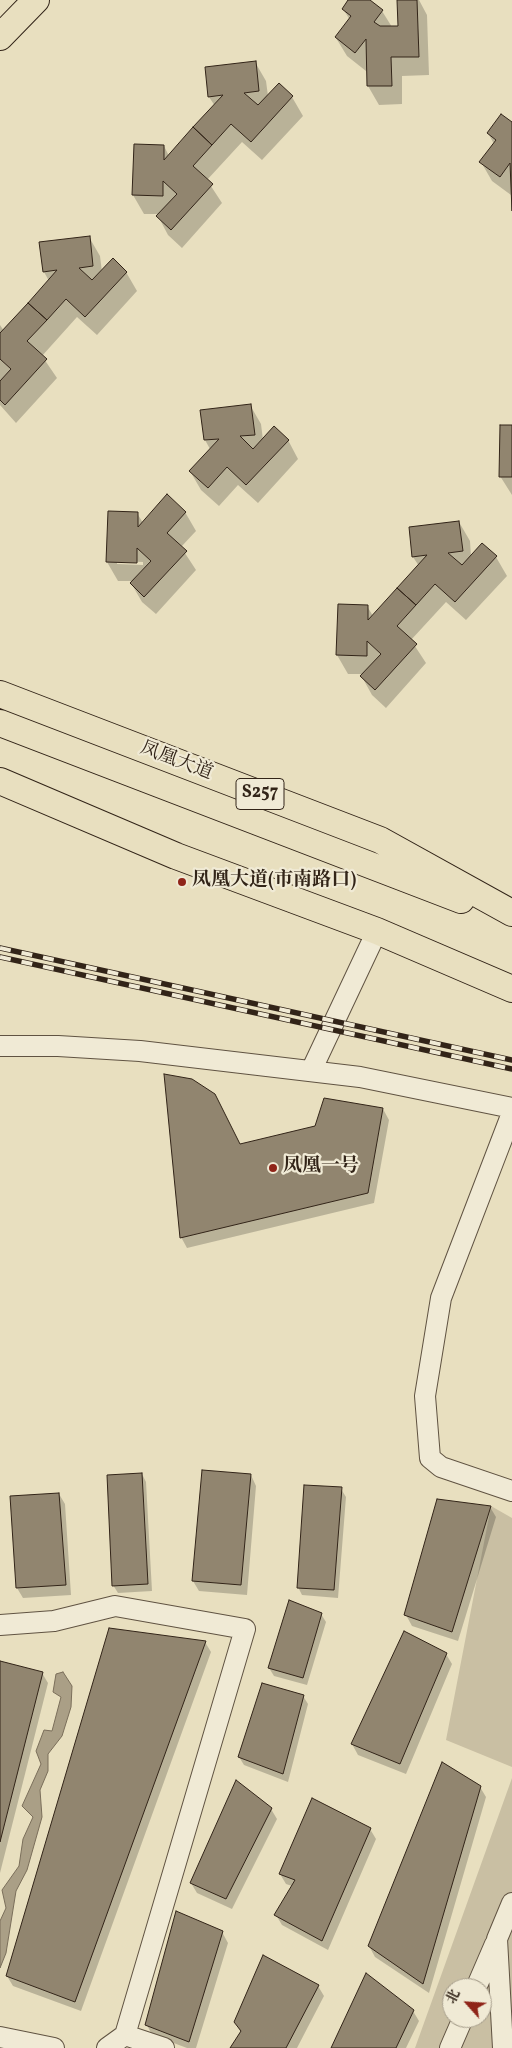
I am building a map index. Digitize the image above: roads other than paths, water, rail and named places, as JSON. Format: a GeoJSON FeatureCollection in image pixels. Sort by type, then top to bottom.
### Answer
{"type":"FeatureCollection","features":[{"type":"Feature","properties":{"kind":"main road"},"geometry":{"type":"LineString","coordinates":[[0,37],[36,0]]}},
{"type":"Feature","properties":{"kind":"main road","name":"凤凰大道"},"geometry":{"type":"LineString","coordinates":[[0,694],[380,840],[512,913]]}},
{"type":"Feature","properties":{"kind":"main road","name":"S257"},"geometry":{"type":"LineString","coordinates":[[0,723],[512,920]]}},
{"type":"Feature","properties":{"kind":"main road"},"geometry":{"type":"LineString","coordinates":[[0,781],[176,856],[377,931],[512,989]]}},
{"type":"Feature","properties":{"kind":"street"},"geometry":{"type":"LineString","coordinates":[[311,1071],[377,931]]}},
{"type":"Feature","properties":{"kind":"street"},"geometry":{"type":"LineString","coordinates":[[0,1046],[58,1046],[140,1051],[311,1071],[360,1077],[512,1108]]}},
{"type":"Feature","properties":{"kind":"street"},"geometry":{"type":"LineString","coordinates":[[512,1113],[441,1298],[425,1396],[430,1458],[441,1468],[512,1491]]}},
{"type":"Feature","properties":{"kind":"street"},"geometry":{"type":"LineString","coordinates":[[0,1626],[54,1621],[115,1606],[245,1629],[125,2035],[107,2048]]}},
{"type":"Feature","properties":{"kind":"street"},"geometry":{"type":"LineString","coordinates":[[480,1978],[512,1903]]}},
{"type":"Feature","properties":{"kind":"street"},"geometry":{"type":"LineString","coordinates":[[497,1939],[503,2048]]}},
{"type":"Feature","properties":{"kind":"street"},"geometry":{"type":"LineString","coordinates":[[450,2048],[459,2028]]}},
{"type":"Feature","properties":{"kind":"street"},"geometry":{"type":"LineString","coordinates":[[125,2035],[164,2048]]}},
{"type":"Feature","properties":{"kind":"street"},"geometry":{"type":"LineString","coordinates":[[0,2037],[54,2048]]}},
{"type":"Feature","properties":{"kind":"railway"},"geometry":{"type":"LineString","coordinates":[[0,948],[512,1060]]}},
{"type":"Feature","properties":{"kind":"railway"},"geometry":{"type":"LineString","coordinates":[[0,957],[512,1069]]}},
{"type":"Feature","properties":{"kind":"place","name":"凤凰大道(市南路口)"},"geometry":{"type":"Point","coordinates":[182,882]}},
{"type":"Feature","properties":{"kind":"place","name":"凤凰一号"},"geometry":{"type":"Point","coordinates":[273,1168]}}]}
